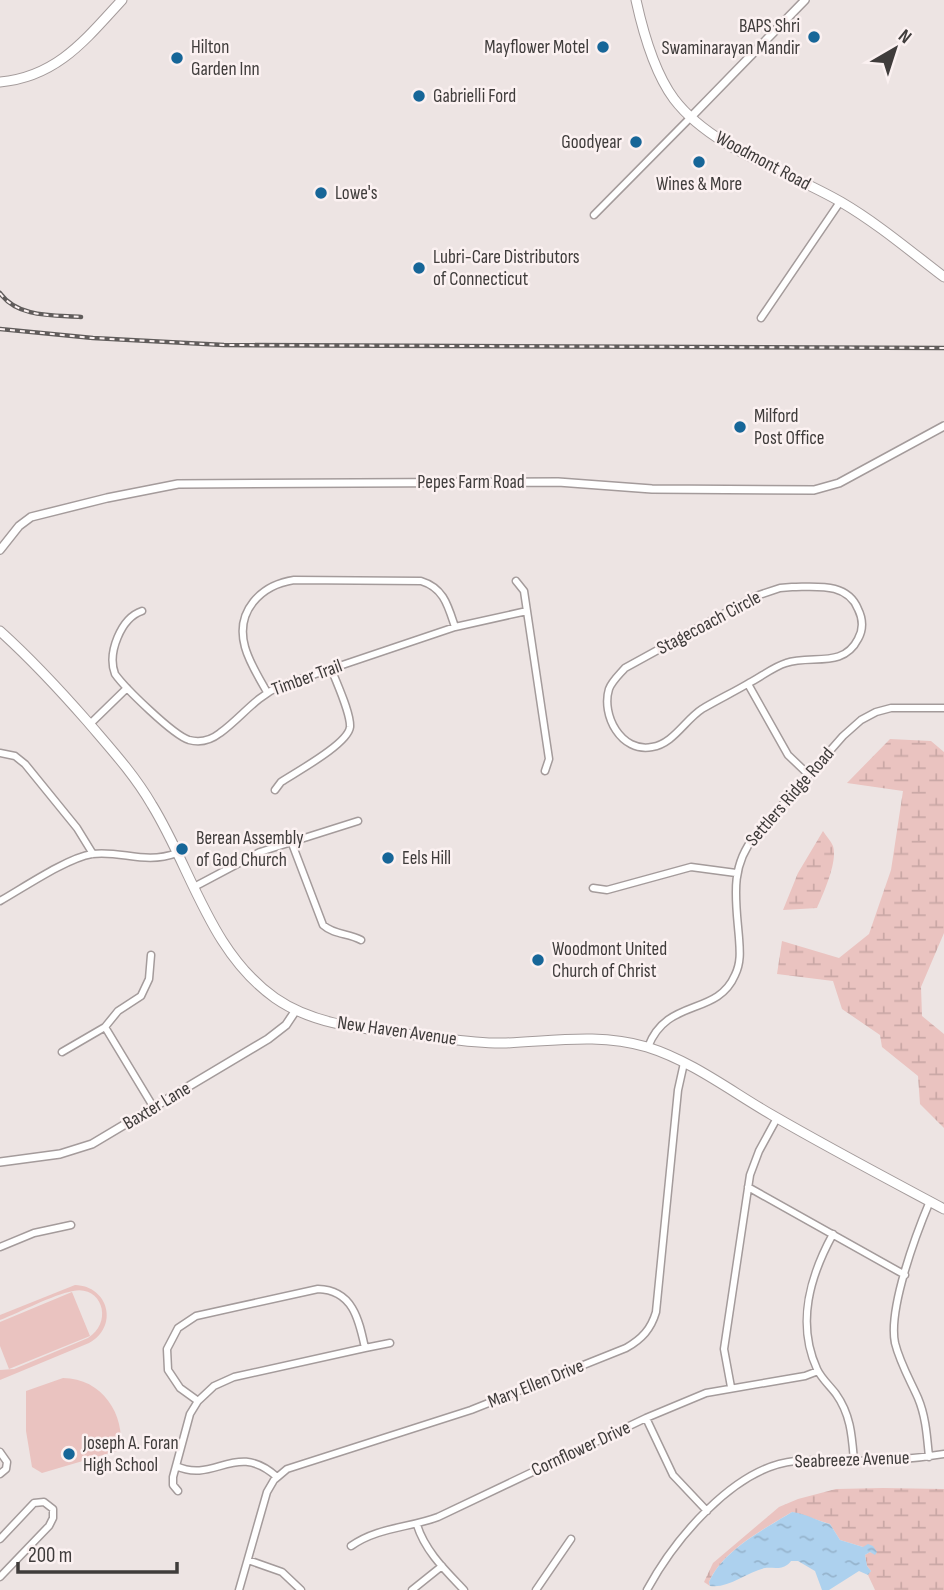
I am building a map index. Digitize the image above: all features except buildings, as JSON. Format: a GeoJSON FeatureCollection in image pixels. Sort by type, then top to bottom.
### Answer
{"type":"FeatureCollection","features":[{"type":"Feature","properties":{"kind":"main road"},"geometry":{"type":"LineString","coordinates":[[0,82],[38,74],[75,50],[122,0]]}},
{"type":"Feature","properties":{"kind":"main road","name":"Woodmont Road"},"geometry":{"type":"LineString","coordinates":[[636,0],[662,77],[673,97],[691,117],[715,136],[840,202],[876,225],[944,277]]}},
{"type":"Feature","properties":{"kind":"main road","name":"New Haven Avenue"},"geometry":{"type":"LineString","coordinates":[[0,631],[51,680],[146,794],[222,941],[243,969],[272,995],[296,1010],[341,1025],[469,1041],[503,1043],[592,1038],[648,1047],[684,1063],[777,1118],[944,1209]]}},
{"type":"Feature","properties":{"kind":"street"},"geometry":{"type":"LineString","coordinates":[[594,215],[805,0]]}},
{"type":"Feature","properties":{"kind":"street"},"geometry":{"type":"LineString","coordinates":[[761,318],[840,202]]}},
{"type":"Feature","properties":{"kind":"street","name":"Pepes Farm Road"},"geometry":{"type":"LineString","coordinates":[[0,550],[19,526],[32,517],[178,484],[558,482],[652,489],[824,488],[851,477],[944,426]]}},
{"type":"Feature","properties":{"kind":"street"},"geometry":{"type":"LineString","coordinates":[[267,692],[245,649],[243,631],[252,605],[263,591],[276,584],[294,580],[421,581],[442,594],[455,627]]}},
{"type":"Feature","properties":{"kind":"street"},"geometry":{"type":"LineString","coordinates":[[516,581],[524,592],[527,611],[549,759],[545,771]]}},
{"type":"Feature","properties":{"kind":"street","name":"Stagecoach Circle"},"geometry":{"type":"LineString","coordinates":[[829,587],[843,592],[854,601],[860,614],[861,629],[856,642],[847,652],[833,659],[786,663],[748,684],[701,710],[669,739],[657,746],[646,748],[630,744],[617,732],[612,723],[607,698],[610,687],[625,668],[756,596],[780,588],[829,587]]}},
{"type":"Feature","properties":{"kind":"street","name":"Timber Trail"},"geometry":{"type":"LineString","coordinates":[[142,611],[135,614],[119,636],[111,654],[115,674],[177,734],[197,741],[206,740],[222,732],[267,692],[455,627],[527,611]]}},
{"type":"Feature","properties":{"kind":"street"},"geometry":{"type":"LineString","coordinates":[[275,790],[281,782],[340,743],[348,732],[349,720],[331,668]]}},
{"type":"Feature","properties":{"kind":"street"},"geometry":{"type":"LineString","coordinates":[[748,684],[788,755],[809,775]]}},
{"type":"Feature","properties":{"kind":"street"},"geometry":{"type":"LineString","coordinates":[[90,724],[127,688]]}},
{"type":"Feature","properties":{"kind":"street","name":"Settlers Ridge Road"},"geometry":{"type":"LineString","coordinates":[[648,1047],[653,1035],[665,1021],[683,1010],[713,1000],[735,977],[740,955],[736,873],[740,858],[749,843],[847,731],[867,716],[891,708],[944,708]]}},
{"type":"Feature","properties":{"kind":"street"},"geometry":{"type":"LineString","coordinates":[[0,753],[15,756],[25,764],[62,808],[93,854]]}},
{"type":"Feature","properties":{"kind":"street"},"geometry":{"type":"LineString","coordinates":[[194,887],[260,852],[358,821]]}},
{"type":"Feature","properties":{"kind":"street"},"geometry":{"type":"LineString","coordinates":[[291,841],[323,925],[332,931],[361,940]]}},
{"type":"Feature","properties":{"kind":"street"},"geometry":{"type":"LineString","coordinates":[[0,901],[72,862],[93,854],[148,859],[177,853]]}},
{"type":"Feature","properties":{"kind":"street"},"geometry":{"type":"LineString","coordinates":[[593,888],[607,890],[691,867],[736,873]]}},
{"type":"Feature","properties":{"kind":"street"},"geometry":{"type":"LineString","coordinates":[[62,1052],[105,1027],[118,1011],[143,994],[149,979],[151,955]]}},
{"type":"Feature","properties":{"kind":"street","name":"Baxter Lane"},"geometry":{"type":"LineString","coordinates":[[0,1162],[60,1154],[92,1144],[268,1039],[286,1025],[296,1010]]}},
{"type":"Feature","properties":{"kind":"street"},"geometry":{"type":"LineString","coordinates":[[105,1027],[154,1108]]}},
{"type":"Feature","properties":{"kind":"street","name":"Mary Ellen Drive"},"geometry":{"type":"LineString","coordinates":[[277,1477],[298,1464],[508,1396],[626,1348],[644,1335],[656,1312],[678,1090],[684,1063]]}},
{"type":"Feature","properties":{"kind":"street"},"geometry":{"type":"LineString","coordinates":[[730,1387],[724,1349],[748,1187],[758,1151],[777,1118]]}},
{"type":"Feature","properties":{"kind":"street"},"geometry":{"type":"LineString","coordinates":[[748,1187],[905,1275]]}},
{"type":"Feature","properties":{"kind":"street"},"geometry":{"type":"LineString","coordinates":[[929,1457],[923,1413],[894,1340],[897,1304],[930,1201]]}},
{"type":"Feature","properties":{"kind":"street"},"geometry":{"type":"LineString","coordinates":[[0,1247],[34,1233],[71,1226]]}},
{"type":"Feature","properties":{"kind":"street"},"geometry":{"type":"LineString","coordinates":[[833,1234],[820,1257],[812,1281],[806,1320],[809,1348],[818,1371],[836,1393],[846,1411],[852,1435],[854,1461]]}},
{"type":"Feature","properties":{"kind":"street"},"geometry":{"type":"LineString","coordinates":[[198,1401],[176,1384],[167,1370],[166,1360],[167,1349],[175,1331],[196,1316],[318,1289],[326,1290],[343,1297],[353,1308],[365,1348]]}},
{"type":"Feature","properties":{"kind":"street"},"geometry":{"type":"LineString","coordinates":[[178,1491],[172,1482],[186,1422],[198,1401],[214,1386],[234,1377],[390,1343]]}},
{"type":"Feature","properties":{"kind":"street","name":"Cornflower Drive"},"geometry":{"type":"LineString","coordinates":[[351,1546],[397,1526],[417,1525],[438,1517],[706,1393],[805,1376],[818,1371]]}},
{"type":"Feature","properties":{"kind":"street"},"geometry":{"type":"LineString","coordinates":[[646,1419],[673,1475],[707,1511]]}},
{"type":"Feature","properties":{"kind":"street"},"geometry":{"type":"LineString","coordinates":[[0,1452],[7,1462],[6,1469],[0,1474]]}},
{"type":"Feature","properties":{"kind":"street","name":"Seabreeze Avenue"},"geometry":{"type":"LineString","coordinates":[[647,1590],[670,1552],[707,1511],[752,1476],[776,1465],[798,1460],[854,1461],[944,1454]]}},
{"type":"Feature","properties":{"kind":"street"},"geometry":{"type":"LineString","coordinates":[[176,1466],[199,1472],[242,1461],[264,1468],[277,1477],[267,1492],[239,1590]]}},
{"type":"Feature","properties":{"kind":"street"},"geometry":{"type":"LineString","coordinates":[[0,1539],[34,1503],[44,1502],[53,1509],[54,1518],[49,1526],[0,1577]]}},
{"type":"Feature","properties":{"kind":"street"},"geometry":{"type":"LineString","coordinates":[[417,1525],[421,1537],[464,1590]]}},
{"type":"Feature","properties":{"kind":"street"},"geometry":{"type":"LineString","coordinates":[[536,1590],[571,1539]]}},
{"type":"Feature","properties":{"kind":"street"},"geometry":{"type":"LineString","coordinates":[[248,1560],[282,1572],[301,1590]]}},
{"type":"Feature","properties":{"kind":"street"},"geometry":{"type":"LineString","coordinates":[[412,1590],[442,1566]]}},
{"type":"Feature","properties":{"kind":"green space"},"geometry":{"type":"Polygon","coordinates":[[[890,739],[931,741],[944,752],[944,933],[921,987],[922,1016],[944,1034],[944,1128],[920,1104],[918,1076],[882,1047],[880,1035],[842,1009],[833,981],[777,974],[782,941],[839,958],[869,934],[891,870],[903,791],[847,783],[890,739]]]}},
{"type":"Feature","properties":{"kind":"green space"},"geometry":{"type":"Polygon","coordinates":[[[823,831],[833,846],[834,853],[829,878],[817,908],[783,910],[798,873],[823,831]]]}},
{"type":"Feature","properties":{"kind":"green space"},"geometry":{"type":"Polygon","coordinates":[[[75,1285],[96,1292],[106,1308],[107,1318],[98,1336],[89,1343],[0,1380],[0,1370],[14,1369],[88,1338],[96,1331],[102,1315],[101,1307],[98,1299],[83,1291],[56,1296],[0,1320],[0,1315],[75,1285]]]}},
{"type":"Feature","properties":{"kind":"green space"},"geometry":{"type":"Polygon","coordinates":[[[72,1292],[90,1336],[9,1369],[0,1346],[0,1322],[72,1292]]]}},
{"type":"Feature","properties":{"kind":"green space"},"geometry":{"type":"Polygon","coordinates":[[[63,1378],[89,1384],[108,1401],[119,1424],[120,1450],[42,1473],[32,1467],[26,1431],[26,1391],[63,1378]]]}},
{"type":"Feature","properties":{"kind":"green space"},"geometry":{"type":"Polygon","coordinates":[[[836,1489],[944,1489],[944,1590],[875,1590],[868,1575],[871,1571],[865,1555],[870,1552],[875,1554],[863,1547],[840,1540],[830,1524],[792,1512],[734,1550],[715,1571],[709,1582],[710,1586],[704,1582],[713,1563],[779,1507],[836,1489]]]}},
{"type":"Feature","properties":{"kind":"water"},"geometry":{"type":"Polygon","coordinates":[[[792,1512],[830,1524],[840,1540],[863,1547],[868,1544],[873,1546],[877,1552],[875,1555],[870,1552],[865,1555],[871,1571],[868,1575],[859,1571],[829,1590],[822,1590],[815,1571],[798,1561],[791,1561],[782,1567],[758,1570],[731,1583],[710,1586],[709,1582],[724,1560],[757,1534],[792,1512]]]}},
{"type":"Feature","properties":{"kind":"railway"},"geometry":{"type":"LineString","coordinates":[[0,293],[16,307],[26,311],[81,317]]}},
{"type":"Feature","properties":{"kind":"railway"},"geometry":{"type":"LineString","coordinates":[[0,329],[93,338],[224,345],[944,348]]}},
{"type":"Feature","properties":{"kind":"place","name":"BAPS Shri Swaminarayan Mandir"},"geometry":{"type":"Point","coordinates":[814,37]}},
{"type":"Feature","properties":{"kind":"place","name":"Mayflower Motel"},"geometry":{"type":"Point","coordinates":[603,47]}},
{"type":"Feature","properties":{"kind":"place","name":"Hilton Garden Inn"},"geometry":{"type":"Point","coordinates":[177,58]}},
{"type":"Feature","properties":{"kind":"place","name":"Gabrielli Ford"},"geometry":{"type":"Point","coordinates":[419,96]}},
{"type":"Feature","properties":{"kind":"place","name":"Goodyear"},"geometry":{"type":"Point","coordinates":[636,142]}},
{"type":"Feature","properties":{"kind":"place","name":"Wines & More"},"geometry":{"type":"Point","coordinates":[699,162]}},
{"type":"Feature","properties":{"kind":"place","name":"Lowe's"},"geometry":{"type":"Point","coordinates":[321,193]}},
{"type":"Feature","properties":{"kind":"place","name":"Lubri-Care Distributors of Connecticut"},"geometry":{"type":"Point","coordinates":[419,268]}},
{"type":"Feature","properties":{"kind":"place","name":"Milford Post Office"},"geometry":{"type":"Point","coordinates":[740,427]}},
{"type":"Feature","properties":{"kind":"place","name":"Berean Assembly of God Church"},"geometry":{"type":"Point","coordinates":[182,849]}},
{"type":"Feature","properties":{"kind":"place","name":"Eels Hill"},"geometry":{"type":"Point","coordinates":[388,858]}},
{"type":"Feature","properties":{"kind":"place","name":"Woodmont United Church of Christ"},"geometry":{"type":"Point","coordinates":[538,960]}},
{"type":"Feature","properties":{"kind":"place","name":"Joseph A. Foran High School"},"geometry":{"type":"Point","coordinates":[69,1454]}}]}
